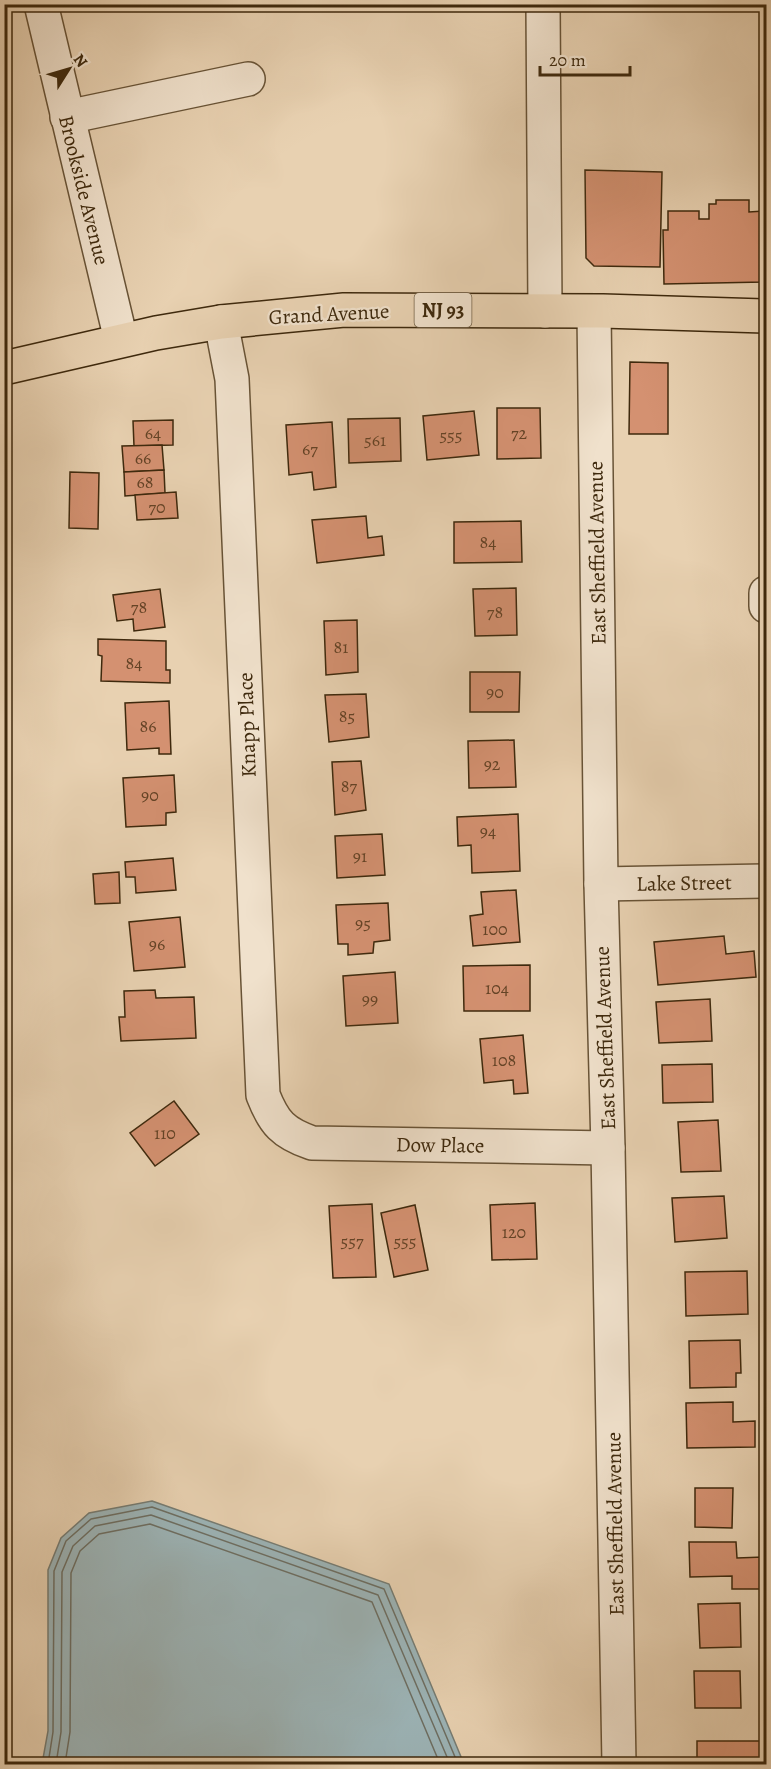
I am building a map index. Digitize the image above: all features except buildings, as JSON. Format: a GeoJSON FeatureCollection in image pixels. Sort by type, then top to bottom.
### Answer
{"type":"FeatureCollection","features":[{"type":"Feature","properties":{"kind":"main road","name":"Grand Avenue"},"geometry":{"type":"LineString","coordinates":[[4,368],[121,340],[221,322],[344,310],[545,311],[766,316]]}},
{"type":"Feature","properties":{"kind":"street","name":"Brookside Avenue"},"geometry":{"type":"LineString","coordinates":[[41,4],[66,117],[121,340]]}},
{"type":"Feature","properties":{"kind":"street"},"geometry":{"type":"LineString","coordinates":[[543,4],[545,311]]}},
{"type":"Feature","properties":{"kind":"street"},"geometry":{"type":"LineString","coordinates":[[66,117],[248,79]]}},
{"type":"Feature","properties":{"kind":"street","name":"East Sheffield Avenue"},"geometry":{"type":"LineString","coordinates":[[594,312],[601,884],[619,1764]]}},
{"type":"Feature","properties":{"kind":"street","name":"Knapp Place"},"geometry":{"type":"LineString","coordinates":[[221,322],[232,379],[263,1095],[271,1115],[278,1124]]}},
{"type":"Feature","properties":{"kind":"street"},"geometry":{"type":"LineString","coordinates":[[766,593],[766,606]]}},
{"type":"Feature","properties":{"kind":"street","name":"Lake Street"},"geometry":{"type":"LineString","coordinates":[[601,884],[766,881]]}},
{"type":"Feature","properties":{"kind":"street","name":"Dow Place"},"geometry":{"type":"LineString","coordinates":[[278,1124],[294,1137],[312,1143],[608,1148]]}},
{"type":"Feature","properties":{"kind":"water"},"geometry":{"type":"Polygon","coordinates":[[[152,1501],[389,1584],[464,1764],[42,1764],[48,1731],[48,1570],[61,1538],[89,1513],[152,1501]]]}}]}
